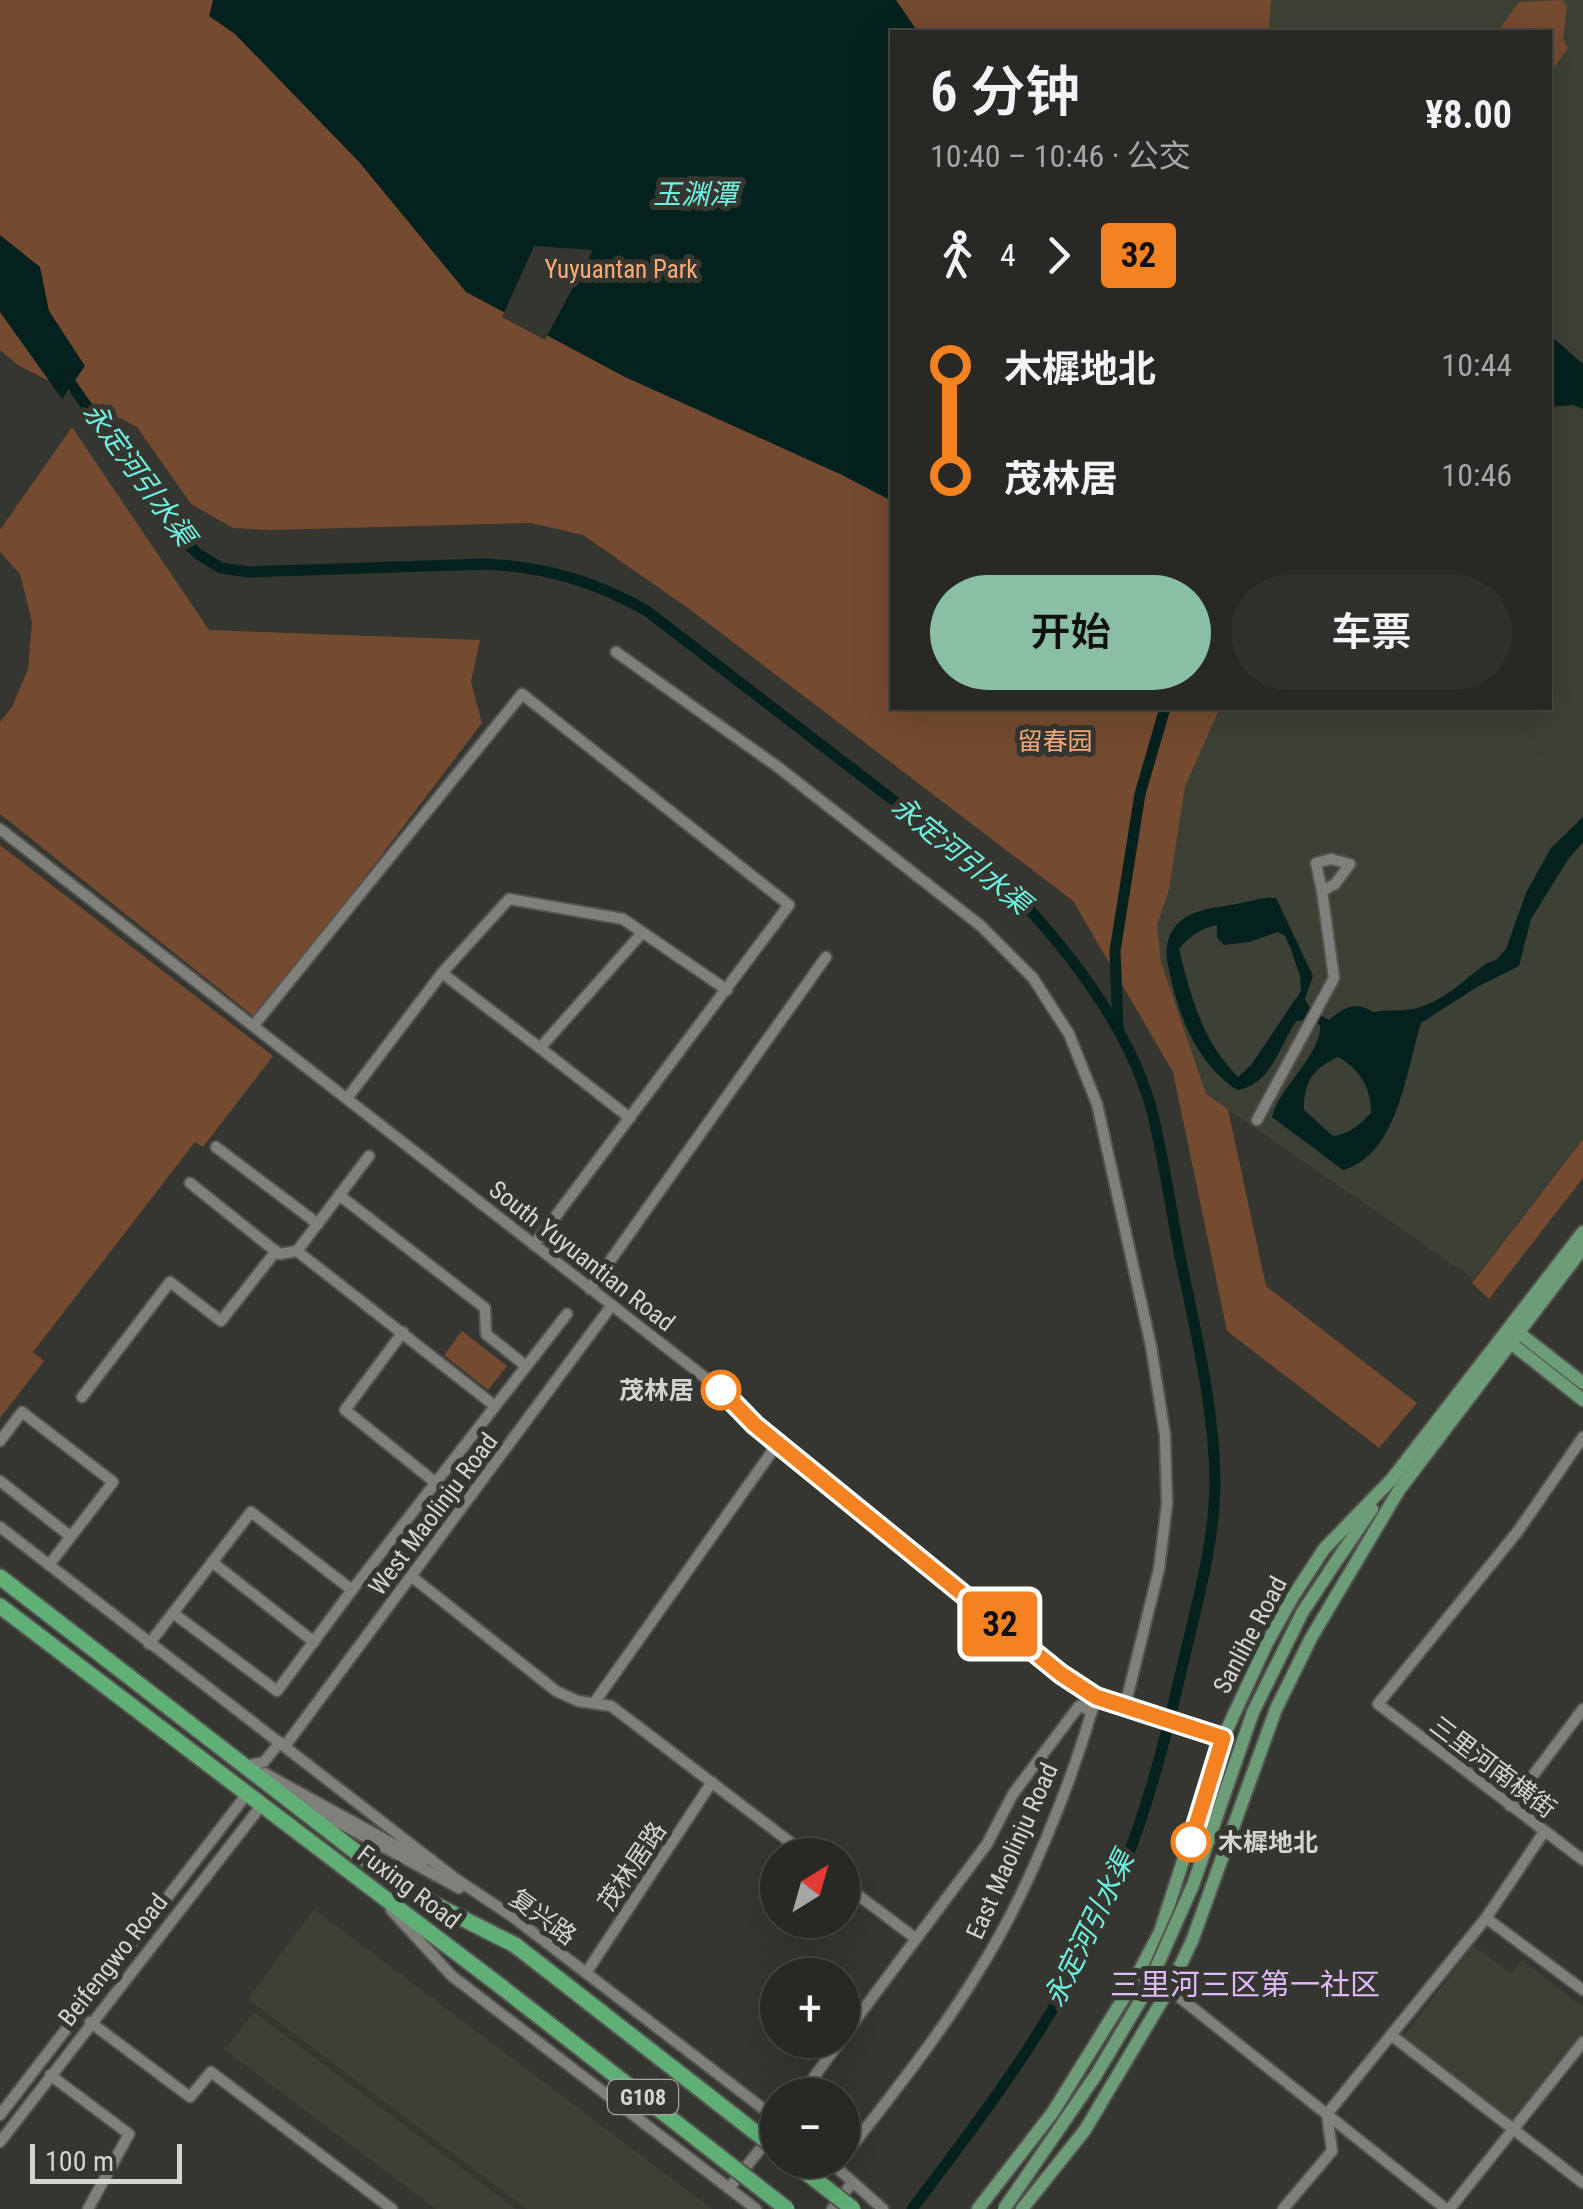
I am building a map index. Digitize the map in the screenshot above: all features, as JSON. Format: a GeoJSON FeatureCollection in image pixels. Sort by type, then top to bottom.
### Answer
{"type":"FeatureCollection","features":[{"type":"Feature","properties":{"kind":"highway","name":"Fuxing Road"},"geometry":{"type":"LineString","coordinates":[[0,1576],[266,1784],[416,1895],[515,1945],[760,2136]]}},
{"type":"Feature","properties":{"kind":"highway","name":"Fuxing Road"},"geometry":{"type":"LineString","coordinates":[[0,1606],[787,2209]]}},
{"type":"Feature","properties":{"kind":"highway"},"geometry":{"type":"LineString","coordinates":[[813,2178],[853,2209]]}},
{"type":"Feature","properties":{"kind":"main road","name":"Sanlihe Road"},"geometry":{"type":"LineString","coordinates":[[1513,1336],[1583,1232]]}},
{"type":"Feature","properties":{"kind":"main road","name":"Sanlihe Road"},"geometry":{"type":"LineString","coordinates":[[978,2209],[1053,2112],[1160,1932],[1223,1738],[1266,1643],[1302,1582],[1324,1550],[1396,1484],[1583,1248]]}},
{"type":"Feature","properties":{"kind":"main road"},"geometry":{"type":"LineString","coordinates":[[1513,1336],[1583,1384]]}},
{"type":"Feature","properties":{"kind":"main road"},"geometry":{"type":"LineString","coordinates":[[1513,1336],[1583,1400]]}},
{"type":"Feature","properties":{"kind":"main road","name":"Sanlihe Road"},"geometry":{"type":"LineString","coordinates":[[1022,2209],[1085,2130],[1169,1989],[1192,1942],[1276,1709],[1396,1484]]}},
{"type":"Feature","properties":{"kind":"main road"},"geometry":{"type":"LineString","coordinates":[[1004,2209],[1105,2062],[1145,1993],[1194,1885],[1253,1712],[1302,1613],[1396,1484]]}},
{"type":"Feature","properties":{"kind":"main road"},"geometry":{"type":"LineString","coordinates":[[1053,2112],[1071,2132],[1085,2130]]}},
{"type":"Feature","properties":{"kind":"street"},"geometry":{"type":"LineString","coordinates":[[616,652],[778,767],[981,926],[1033,978],[1069,1034],[1097,1104],[1151,1346],[1165,1435],[1166,1504],[1160,1569],[1125,1706]]}},
{"type":"Feature","properties":{"kind":"street"},"geometry":{"type":"LineString","coordinates":[[254,1024],[522,694],[789,905],[534,1246]]}},
{"type":"Feature","properties":{"kind":"street","name":"South Yuyuantian Road"},"geometry":{"type":"LineString","coordinates":[[0,829],[721,1390],[755,1425],[1061,1674],[1096,1697],[1223,1738]]}},
{"type":"Feature","properties":{"kind":"street"},"geometry":{"type":"LineString","coordinates":[[1258,1120],[1334,978],[1322,891]]}},
{"type":"Feature","properties":{"kind":"street"},"geometry":{"type":"LineString","coordinates":[[348,1097],[442,973],[509,900],[623,919],[726,990]]}},
{"type":"Feature","properties":{"kind":"street"},"geometry":{"type":"LineString","coordinates":[[540,1048],[642,933]]}},
{"type":"Feature","properties":{"kind":"street"},"geometry":{"type":"LineString","coordinates":[[590,1289],[826,957]]}},
{"type":"Feature","properties":{"kind":"street"},"geometry":{"type":"LineString","coordinates":[[442,973],[630,1118]]}},
{"type":"Feature","properties":{"kind":"street"},"geometry":{"type":"LineString","coordinates":[[216,1146],[318,1224]]}},
{"type":"Feature","properties":{"kind":"street"},"geometry":{"type":"LineString","coordinates":[[190,1183],[280,1254],[297,1251],[369,1156]]}},
{"type":"Feature","properties":{"kind":"street"},"geometry":{"type":"LineString","coordinates":[[339,1196],[485,1308],[486,1334],[526,1366]]}},
{"type":"Feature","properties":{"kind":"street"},"geometry":{"type":"LineString","coordinates":[[82,1397],[170,1282],[221,1321],[276,1251]]}},
{"type":"Feature","properties":{"kind":"street"},"geometry":{"type":"LineString","coordinates":[[297,1251],[495,1406]]}},
{"type":"Feature","properties":{"kind":"street","name":"West Maolinju Road"},"geometry":{"type":"LineString","coordinates":[[250,1765],[264,1762],[282,1744],[612,1305]]}},
{"type":"Feature","properties":{"kind":"street"},"geometry":{"type":"LineString","coordinates":[[174,1612],[277,1691],[566,1314]]}},
{"type":"Feature","properties":{"kind":"street"},"geometry":{"type":"LineString","coordinates":[[403,1332],[345,1410],[436,1483]]}},
{"type":"Feature","properties":{"kind":"street"},"geometry":{"type":"LineString","coordinates":[[0,1441],[22,1412],[113,1482],[48,1565]]}},
{"type":"Feature","properties":{"kind":"street","name":"三里河南横街"},"geometry":{"type":"LineString","coordinates":[[1583,1438],[1518,1531],[1378,1704],[1583,1860]]}},
{"type":"Feature","properties":{"kind":"street"},"geometry":{"type":"LineString","coordinates":[[594,1703],[778,1443]]}},
{"type":"Feature","properties":{"kind":"street"},"geometry":{"type":"LineString","coordinates":[[0,1482],[70,1536]]}},
{"type":"Feature","properties":{"kind":"street"},"geometry":{"type":"LineString","coordinates":[[149,1644],[251,1512],[352,1590]]}},
{"type":"Feature","properties":{"kind":"street"},"geometry":{"type":"LineString","coordinates":[[0,1527],[282,1744]]}},
{"type":"Feature","properties":{"kind":"street"},"geometry":{"type":"LineString","coordinates":[[212,1562],[314,1642]]}},
{"type":"Feature","properties":{"kind":"street"},"geometry":{"type":"LineString","coordinates":[[411,1576],[556,1691],[578,1701],[611,1706],[785,1838]]}},
{"type":"Feature","properties":{"kind":"street","name":"East Maolinju Road"},"geometry":{"type":"LineString","coordinates":[[860,2133],[940,2030],[996,1941],[1041,1849],[1096,1697]]}},
{"type":"Feature","properties":{"kind":"street"},"geometry":{"type":"LineString","coordinates":[[860,2014],[986,1844],[1012,1794],[1079,1706],[1092,1710]]}},
{"type":"Feature","properties":{"kind":"street"},"geometry":{"type":"LineString","coordinates":[[1510,1806],[1583,1709]]}},
{"type":"Feature","properties":{"kind":"street"},"geometry":{"type":"LineString","coordinates":[[208,1739],[456,1879]]}},
{"type":"Feature","properties":{"kind":"street","name":"复兴路"},"geometry":{"type":"LineString","coordinates":[[282,1744],[456,1879],[513,1917],[760,2110]]}},
{"type":"Feature","properties":{"kind":"street","name":"茂林居路"},"geometry":{"type":"LineString","coordinates":[[586,1973],[712,1782]]}},
{"type":"Feature","properties":{"kind":"street"},"geometry":{"type":"LineString","coordinates":[[266,1784],[513,1917]]}},
{"type":"Feature","properties":{"kind":"street","name":"Beifengwo Road"},"geometry":{"type":"LineString","coordinates":[[0,2115],[5,2100],[246,1794]]}},
{"type":"Feature","properties":{"kind":"street","name":"Beifengwo Road"},"geometry":{"type":"LineString","coordinates":[[0,2142],[261,1806]]}},
{"type":"Feature","properties":{"kind":"street"},"geometry":{"type":"LineString","coordinates":[[232,1813],[244,1824]]}},
{"type":"Feature","properties":{"kind":"street"},"geometry":{"type":"LineString","coordinates":[[1283,2209],[1332,2151],[1327,2114],[1486,1918],[1544,1832]]}},
{"type":"Feature","properties":{"kind":"street"},"geometry":{"type":"LineString","coordinates":[[374,1891],[452,1976],[756,2209]]}},
{"type":"Feature","properties":{"kind":"street"},"geometry":{"type":"LineString","coordinates":[[860,1896],[915,1938]]}},
{"type":"Feature","properties":{"kind":"street"},"geometry":{"type":"LineString","coordinates":[[1486,1918],[1583,1990]]}},
{"type":"Feature","properties":{"kind":"street"},"geometry":{"type":"LineString","coordinates":[[1160,1932],[1192,1942]]}},
{"type":"Feature","properties":{"kind":"street"},"geometry":{"type":"LineString","coordinates":[[1169,1989],[1448,2208],[1583,2042]]}},
{"type":"Feature","properties":{"kind":"street"},"geometry":{"type":"LineString","coordinates":[[90,2022],[190,2097],[211,2072],[392,2209]]}},
{"type":"Feature","properties":{"kind":"street"},"geometry":{"type":"LineString","coordinates":[[1391,2036],[1583,2183]]}},
{"type":"Feature","properties":{"kind":"street"},"geometry":{"type":"LineString","coordinates":[[50,2075],[129,2134],[88,2209]]}},
{"type":"Feature","properties":{"kind":"street"},"geometry":{"type":"LineString","coordinates":[[729,2188],[760,2148]]}},
{"type":"Feature","properties":{"kind":"street"},"geometry":{"type":"LineString","coordinates":[[848,2178],[883,2209]]}},
{"type":"Feature","properties":{"kind":"street"},"geometry":{"type":"LineString","coordinates":[[832,2209],[852,2183]]}},
{"type":"Feature","properties":{"kind":"street"},"geometry":{"type":"LineString","coordinates":[[729,2188],[748,2209]]}},
{"type":"Feature","properties":{"kind":"shaded area"},"geometry":{"type":"Polygon","coordinates":[[[1271,0],[1583,0],[1583,1138],[1474,1279],[1206,1094],[1161,962],[1157,925],[1169,890],[1185,787],[1219,710],[1552,710],[1552,30],[1269,30],[1271,0]]]}},
{"type":"Feature","properties":{"kind":"shaded area"},"geometry":{"type":"Polygon","coordinates":[[[314,1909],[712,2209],[527,2209],[248,1999],[314,1909]]]}},
{"type":"Feature","properties":{"kind":"shaded area"},"geometry":{"type":"Polygon","coordinates":[[[1473,1945],[1511,1974],[1522,1960],[1583,2007],[1583,2041],[1517,2129],[1401,2040],[1473,1945]]]}},
{"type":"Feature","properties":{"kind":"shaded area"},"geometry":{"type":"Polygon","coordinates":[[[254,2012],[516,2209],[436,2209],[225,2050],[254,2012]]]}},
{"type":"Feature","properties":{"kind":"green space","name":"Yuyuantan Park"},"geometry":{"type":"Polygon","coordinates":[[[0,0],[1271,0],[1269,30],[890,30],[890,710],[1219,710],[1185,787],[1169,890],[1157,925],[1161,962],[1206,1094],[1228,1109],[1266,1286],[1417,1403],[1379,1448],[1227,1331],[1173,1072],[1073,901],[688,608],[583,535],[531,523],[233,528],[191,504],[137,427],[18,365],[0,350],[0,0]]]}},
{"type":"Feature","properties":{"kind":"green space"},"geometry":{"type":"Polygon","coordinates":[[[1562,0],[1567,5],[1563,39],[1568,48],[1552,71],[1552,30],[1498,30],[1519,2],[1562,0]]]}},
{"type":"Feature","properties":{"kind":"green space"},"geometry":{"type":"Polygon","coordinates":[[[72,427],[209,630],[480,640],[471,682],[482,723],[257,1019],[0,814],[0,722],[12,707],[28,669],[32,622],[20,574],[0,552],[0,530],[72,427]]]}},
{"type":"Feature","properties":{"kind":"green space"},"geometry":{"type":"Polygon","coordinates":[[[0,845],[273,1056],[203,1147],[195,1142],[33,1352],[44,1361],[0,1418],[0,845]]]}},
{"type":"Feature","properties":{"kind":"green space"},"geometry":{"type":"Polygon","coordinates":[[[1583,1139],[1583,1178],[1489,1299],[1472,1283],[1583,1139]]]}},
{"type":"Feature","properties":{"kind":"green space"},"geometry":{"type":"Polygon","coordinates":[[[462,1331],[507,1366],[488,1390],[444,1355],[462,1331]]]}},
{"type":"Feature","properties":{"kind":"water","name":"玉渊潭"},"geometry":{"type":"Polygon","coordinates":[[[213,0],[896,0],[917,30],[890,30],[890,500],[625,377],[466,292],[360,163],[235,34],[209,16],[213,0]]]}},
{"type":"Feature","properties":{"kind":"water"},"geometry":{"type":"Polygon","coordinates":[[[0,235],[40,267],[49,311],[85,366],[62,399],[0,312],[0,235]]]}},
{"type":"Feature","properties":{"kind":"water"},"geometry":{"type":"Polygon","coordinates":[[[1552,337],[1583,364],[1583,409],[1573,405],[1552,407],[1552,337]]]}},
{"type":"Feature","properties":{"kind":"water"},"geometry":{"type":"Polygon","coordinates":[[[1583,817],[1583,842],[1531,919],[1519,966],[1421,1023],[1397,1108],[1388,1129],[1362,1161],[1343,1170],[1272,1117],[1308,1059],[1320,1025],[1296,1021],[1266,1073],[1249,1087],[1237,1090],[1212,1068],[1186,1026],[1166,950],[1173,930],[1190,915],[1276,898],[1313,976],[1305,999],[1311,1010],[1329,1020],[1356,1006],[1373,1012],[1413,1009],[1443,996],[1506,949],[1526,893],[1551,848],[1583,817]],[[1217,925],[1196,934],[1179,949],[1193,1001],[1207,1033],[1238,1077],[1251,1065],[1301,991],[1300,976],[1285,936],[1278,932],[1224,945],[1217,938],[1217,925]],[[1338,1057],[1311,1078],[1304,1100],[1304,1110],[1333,1136],[1349,1131],[1371,1113],[1363,1080],[1338,1057]]]}},
{"type":"Feature","properties":{"kind":"pier"},"geometry":{"type":"Polygon","coordinates":[[[534,246],[593,250],[545,340],[502,317],[534,246]]]}},
{"type":"Feature","properties":{"kind":"waterway","name":"永定河引水渠"},"geometry":{"type":"LineString","coordinates":[[65,375],[173,530],[198,554],[221,568],[249,572],[507,566],[549,572],[589,584],[647,611],[1014,893],[1057,941],[1097,995],[1130,1054],[1157,1132],[1207,1395],[1215,1480],[1205,1570],[1149,1796],[1100,1921],[1028,2049],[912,2209]]}},
{"type":"Feature","properties":{"kind":"waterway"},"geometry":{"type":"LineString","coordinates":[[1118,1028],[1115,951],[1140,794],[1164,710]]}},
{"type":"Feature","properties":{"kind":"bus line","name":"32"},"geometry":{"type":"LineString","coordinates":[[721,1390],[755,1425],[1061,1674],[1096,1697],[1223,1738],[1191,1842]]}},
{"type":"Feature","properties":{"kind":"place","name":"茂林居"},"geometry":{"type":"Point","coordinates":[721,1390]}},
{"type":"Feature","properties":{"kind":"place","name":"木樨地北"},"geometry":{"type":"Point","coordinates":[1191,1842]}},
{"type":"Feature","properties":{"kind":"district","name":"三里河三区第一社区"},"geometry":{"type":"Point","coordinates":[1245,1984]}},
{"type":"Feature","properties":{"kind":"park label","name":"留春园"},"geometry":{"type":"Point","coordinates":[1055,741]}}]}
